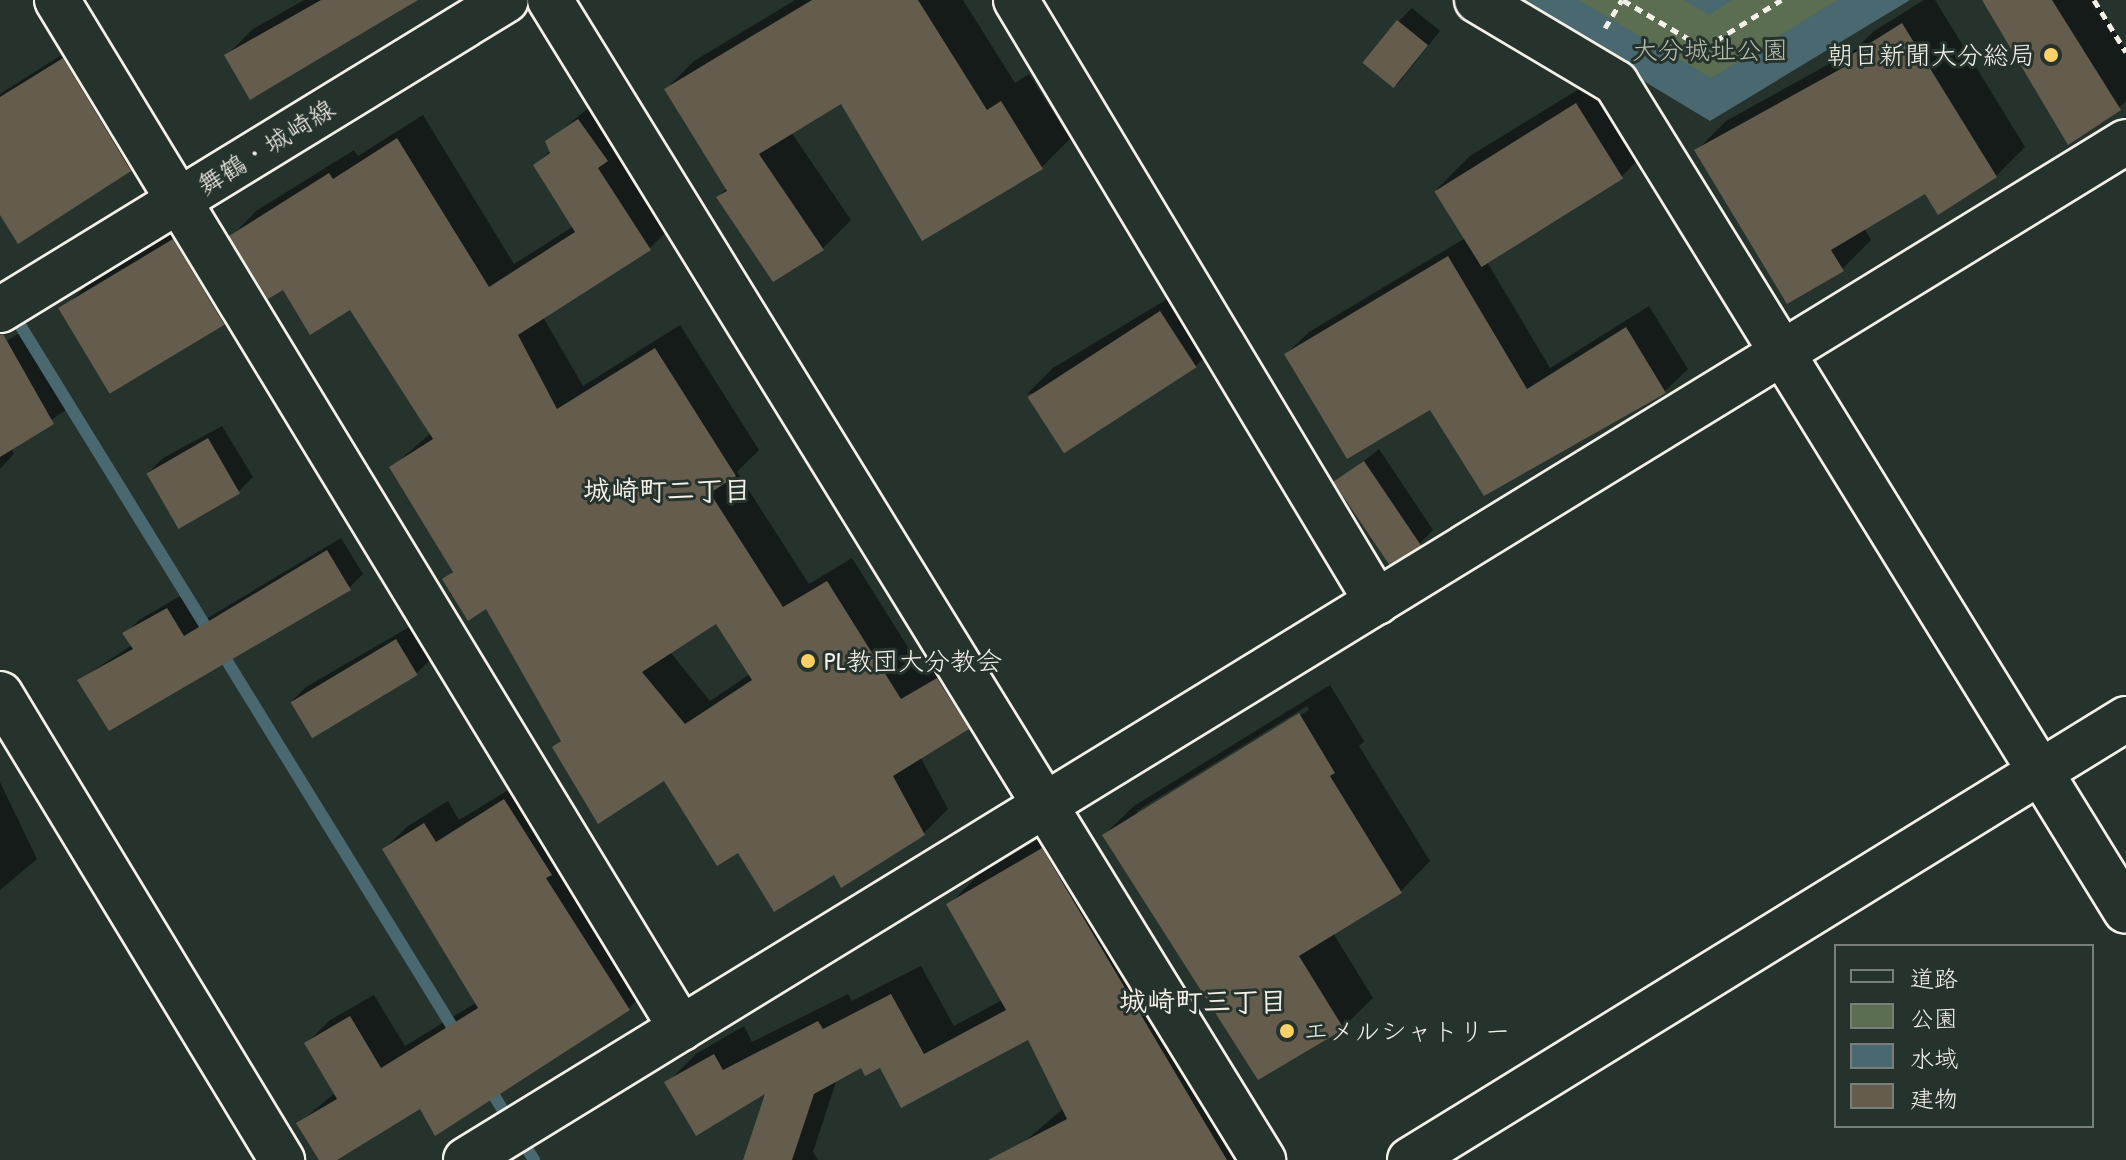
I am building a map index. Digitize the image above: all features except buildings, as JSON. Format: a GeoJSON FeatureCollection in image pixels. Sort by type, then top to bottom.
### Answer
{"type":"FeatureCollection","features":[{"type":"Feature","properties":{"kind":"street"},"geometry":{"type":"LineString","coordinates":[[57,0],[681,1028]]}},
{"type":"Feature","properties":{"kind":"street","name":"舞鶴・城崎線"},"geometry":{"type":"LineString","coordinates":[[13,302],[506,0]]}},
{"type":"Feature","properties":{"kind":"street"},"geometry":{"type":"LineString","coordinates":[[550,0],[1263,1160]]}},
{"type":"Feature","properties":{"kind":"street"},"geometry":{"type":"LineString","coordinates":[[1016,0],[1377,602]]}},
{"type":"Feature","properties":{"kind":"street"},"geometry":{"type":"LineString","coordinates":[[1477,0],[1616,83],[2126,911]]}},
{"type":"Feature","properties":{"kind":"street"},"geometry":{"type":"LineString","coordinates":[[500,1138],[2126,142]]}},
{"type":"Feature","properties":{"kind":"street"},"geometry":{"type":"LineString","coordinates":[[0,694],[282,1160]]}},
{"type":"Feature","properties":{"kind":"street"},"geometry":{"type":"LineString","coordinates":[[1410,1160],[2126,719]]}},
{"type":"Feature","properties":{"kind":"path"},"geometry":{"type":"LineString","coordinates":[[1612,17],[1622,0],[1704,48],[1781,0]]}},
{"type":"Feature","properties":{"kind":"path"},"geometry":{"type":"LineString","coordinates":[[2094,0],[2126,52]]}},
{"type":"Feature","properties":{"kind":"green space","name":"大分城址公園"},"geometry":{"type":"Polygon","coordinates":[[[1524,0],[1901,0],[1710,108],[1524,0]]]}},
{"type":"Feature","properties":{"kind":"water"},"geometry":{"type":"Polygon","coordinates":[[[1509,0],[1579,0],[1711,78],[1837,0],[1910,0],[1710,121],[1509,0]]]}},
{"type":"Feature","properties":{"kind":"water"},"geometry":{"type":"Polygon","coordinates":[[[1684,0],[1732,0],[1709,15],[1684,0]]]}},
{"type":"Feature","properties":{"kind":"waterway"},"geometry":{"type":"LineString","coordinates":[[12,312],[458,1036]]}},
{"type":"Feature","properties":{"kind":"waterway"},"geometry":{"type":"LineString","coordinates":[[488,1086],[534,1160]]}},
{"type":"Feature","properties":{"kind":"place","name":"朝日新聞大分総局"},"geometry":{"type":"Point","coordinates":[2051,55]}},
{"type":"Feature","properties":{"kind":"place","name":"PL教団大分教会"},"geometry":{"type":"Point","coordinates":[808,661]}},
{"type":"Feature","properties":{"kind":"place","name":"エメルシャトリー"},"geometry":{"type":"Point","coordinates":[1287,1031]}},
{"type":"Feature","properties":{"kind":"district","name":"城崎町二丁目"},"geometry":{"type":"Point","coordinates":[667,490]}},
{"type":"Feature","properties":{"kind":"district","name":"城崎町三丁目"},"geometry":{"type":"Point","coordinates":[1203,1001]}}]}
